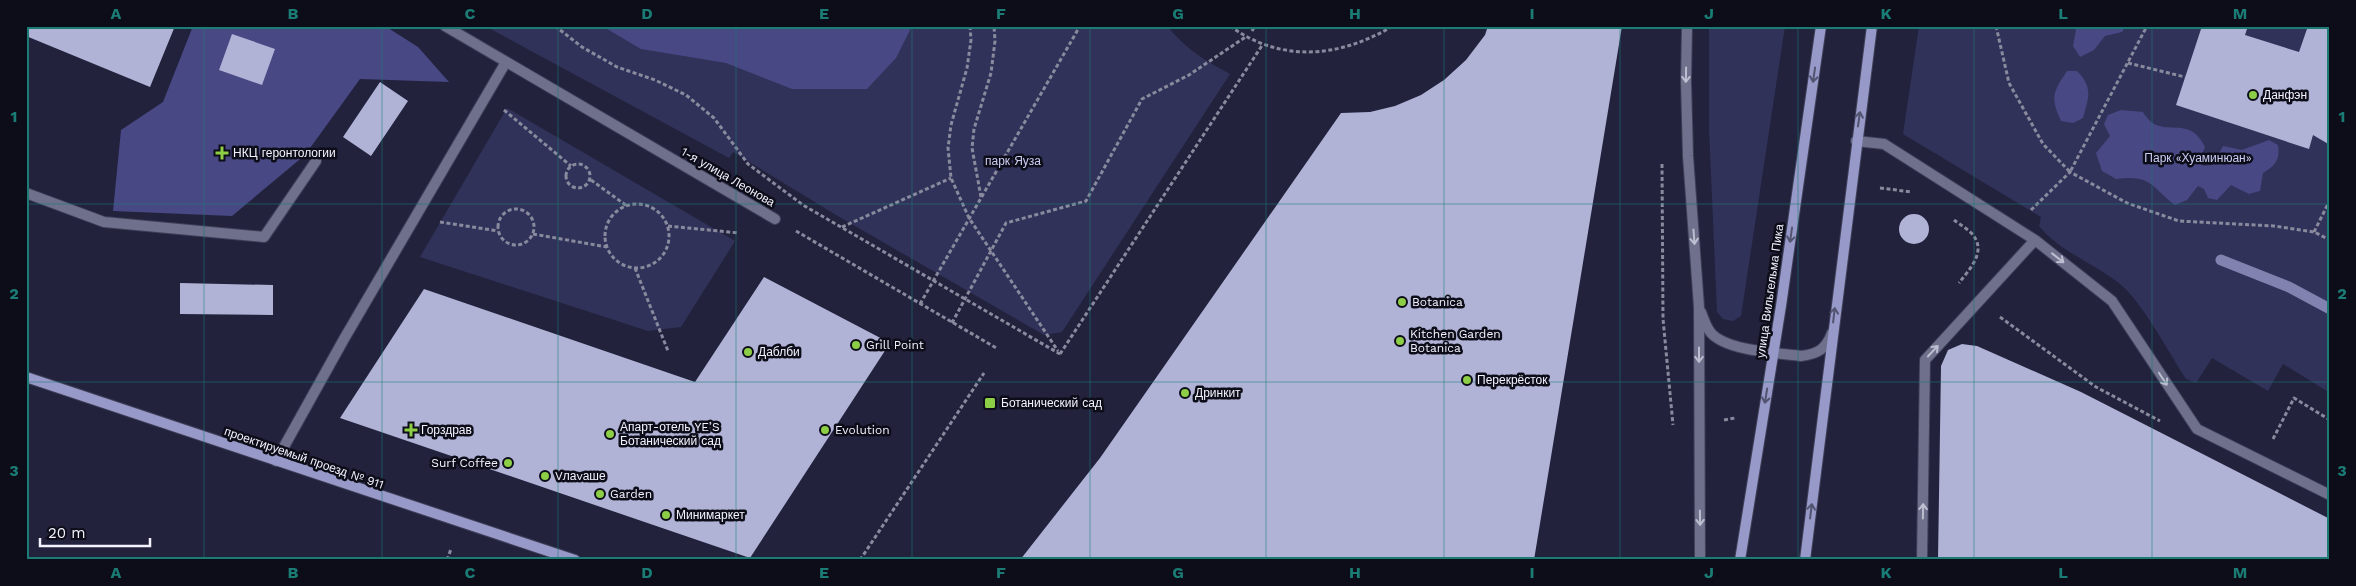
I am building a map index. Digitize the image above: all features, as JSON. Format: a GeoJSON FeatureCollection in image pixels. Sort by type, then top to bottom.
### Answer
{"type":"FeatureCollection","features":[{"type":"Feature","properties":{"kind":"main road","name":"улица Вильгельма Пика"},"geometry":{"type":"LineString","coordinates":[[1740,560],[1774,352],[1821,26]]}},
{"type":"Feature","properties":{"kind":"main road"},"geometry":{"type":"LineString","coordinates":[[1805,560],[1856,141],[1872,26]]}},
{"type":"Feature","properties":{"kind":"main road","name":"проектируемый проезд № 911"},"geometry":{"type":"LineString","coordinates":[[26,377],[575,560]]}},
{"type":"Feature","properties":{"kind":"street","name":"1-я улица Леонова"},"geometry":{"type":"LineString","coordinates":[[445,26],[775,219]]}},
{"type":"Feature","properties":{"kind":"street"},"geometry":{"type":"LineString","coordinates":[[1688,26],[1686,82],[1688,156],[1699,307],[1700,560]]}},
{"type":"Feature","properties":{"kind":"street"},"geometry":{"type":"LineString","coordinates":[[276,461],[344,339],[506,62]]}},
{"type":"Feature","properties":{"kind":"street"},"geometry":{"type":"LineString","coordinates":[[1856,141],[1884,144],[2035,240],[2112,301],[2197,429],[2330,495]]}},
{"type":"Feature","properties":{"kind":"street"},"geometry":{"type":"LineString","coordinates":[[26,192],[104,222],[264,237],[316,161]]}},
{"type":"Feature","properties":{"kind":"street"},"geometry":{"type":"LineString","coordinates":[[1922,560],[1925,360],[2035,240]]}},
{"type":"Feature","properties":{"kind":"street"},"geometry":{"type":"LineString","coordinates":[[1699,307],[1705,323],[1712,334],[1723,342],[1774,352],[1801,356],[1818,353],[1828,343],[1832,333]]}},
{"type":"Feature","properties":{"kind":"path"},"geometry":{"type":"LineString","coordinates":[[555,26],[582,47],[617,67],[654,80],[686,95],[714,118],[748,164],[803,205],[1060,354]]}},
{"type":"Feature","properties":{"kind":"path"},"geometry":{"type":"LineString","coordinates":[[970,26],[971,40],[967,68],[951,125],[948,148],[951,178],[970,218],[1060,354]]}},
{"type":"Feature","properties":{"kind":"path"},"geometry":{"type":"LineString","coordinates":[[982,197],[972,148],[974,129],[991,73],[995,41],[994,26]]}},
{"type":"Feature","properties":{"kind":"path"},"geometry":{"type":"LineString","coordinates":[[920,304],[1080,26]]}},
{"type":"Feature","properties":{"kind":"path"},"geometry":{"type":"LineString","coordinates":[[1230,26],[1263,44],[1290,51],[1318,52],[1345,48],[1371,39],[1393,26]]}},
{"type":"Feature","properties":{"kind":"path"},"geometry":{"type":"LineString","coordinates":[[1252,31],[1255,26]]}},
{"type":"Feature","properties":{"kind":"path"},"geometry":{"type":"LineString","coordinates":[[1996,26],[2009,83],[2043,144],[2070,172],[2127,202],[2179,221],[2274,226],[2314,232],[2330,240]]}},
{"type":"Feature","properties":{"kind":"path"},"geometry":{"type":"LineString","coordinates":[[2014,227],[2070,172],[2147,26]]}},
{"type":"Feature","properties":{"kind":"path"},"geometry":{"type":"LineString","coordinates":[[952,323],[1006,223],[1086,201],[1142,100],[1189,75],[1247,36]]}},
{"type":"Feature","properties":{"kind":"path"},"geometry":{"type":"LineString","coordinates":[[1060,354],[1263,44]]}},
{"type":"Feature","properties":{"kind":"path"},"geometry":{"type":"LineString","coordinates":[[2128,62],[2185,77]]}},
{"type":"Feature","properties":{"kind":"path"},"geometry":{"type":"LineString","coordinates":[[503,110],[571,166]]}},
{"type":"Feature","properties":{"kind":"path"},"geometry":{"type":"LineString","coordinates":[[578,163],[586,166],[590,172],[591,180],[586,186],[578,188],[571,186],[566,180],[566,172],[571,166],[578,163]]}},
{"type":"Feature","properties":{"kind":"path"},"geometry":{"type":"LineString","coordinates":[[1662,163],[1663,319],[1673,428]]}},
{"type":"Feature","properties":{"kind":"path"},"geometry":{"type":"LineString","coordinates":[[842,227],[951,178]]}},
{"type":"Feature","properties":{"kind":"path"},"geometry":{"type":"LineString","coordinates":[[591,180],[627,206]]}},
{"type":"Feature","properties":{"kind":"path"},"geometry":{"type":"LineString","coordinates":[[1880,188],[1918,193]]}},
{"type":"Feature","properties":{"kind":"path"},"geometry":{"type":"LineString","coordinates":[[2314,232],[2330,200]]}},
{"type":"Feature","properties":{"kind":"path"},"geometry":{"type":"LineString","coordinates":[[640,204],[652,208],[662,215],[668,226],[670,238],[666,250],[659,260],[648,267],[635,268],[623,265],[613,258],[607,247],[605,234],[608,222],[616,212],[627,206],[640,204]]}},
{"type":"Feature","properties":{"kind":"path"},"geometry":{"type":"LineString","coordinates":[[513,209],[522,210],[530,215],[534,224],[534,234],[528,241],[520,245],[510,244],[502,239],[498,230],[499,221],[504,214],[513,209]]}},
{"type":"Feature","properties":{"kind":"path"},"geometry":{"type":"LineString","coordinates":[[1946,214],[1975,236],[1978,244],[1975,263],[1959,283]]}},
{"type":"Feature","properties":{"kind":"path","name":"1-я улица Леонова"},"geometry":{"type":"LineString","coordinates":[[775,219],[998,349]]}},
{"type":"Feature","properties":{"kind":"path"},"geometry":{"type":"LineString","coordinates":[[436,222],[498,230]]}},
{"type":"Feature","properties":{"kind":"path"},"geometry":{"type":"LineString","coordinates":[[668,226],[739,233]]}},
{"type":"Feature","properties":{"kind":"path"},"geometry":{"type":"LineString","coordinates":[[534,234],[607,247]]}},
{"type":"Feature","properties":{"kind":"path"},"geometry":{"type":"LineString","coordinates":[[635,268],[668,351]]}},
{"type":"Feature","properties":{"kind":"path"},"geometry":{"type":"LineString","coordinates":[[860,560],[984,373]]}},
{"type":"Feature","properties":{"kind":"path"},"geometry":{"type":"LineString","coordinates":[[2262,461],[2294,398],[2330,420]]}},
{"type":"Feature","properties":{"kind":"path"},"geometry":{"type":"LineString","coordinates":[[447,560],[451,549]]}},
{"type":"Feature","properties":{"kind":"green space"},"geometry":{"type":"Polygon","coordinates":[[[193,26],[385,26],[418,47],[449,82],[360,79],[305,155],[232,216],[113,211],[121,130],[163,102],[193,26]]]}},
{"type":"Feature","properties":{"kind":"green space","name":"парк Яуза"},"geometry":{"type":"Polygon","coordinates":[[[485,26],[1167,26],[1196,53],[1230,74],[1062,332],[1044,335],[836,215],[733,152],[729,158],[485,26]]]}},
{"type":"Feature","properties":{"kind":"green space"},"geometry":{"type":"Polygon","coordinates":[[[602,26],[912,26],[896,58],[867,89],[792,89],[726,63],[641,49],[602,26]]]}},
{"type":"Feature","properties":{"kind":"green space"},"geometry":{"type":"Polygon","coordinates":[[[1709,26],[1785,26],[1741,316],[1733,321],[1723,319],[1717,312],[1709,129],[1709,26]]]}},
{"type":"Feature","properties":{"kind":"green space","name":"Парк «Хуаминюан»"},"geometry":{"type":"Polygon","coordinates":[[[1919,26],[2330,26],[2330,393],[2283,364],[2268,391],[2212,358],[2196,383],[2186,379],[2138,303],[2120,284],[2047,235],[2039,226],[2041,217],[1903,134],[1919,26]]]}},
{"type":"Feature","properties":{"kind":"green space"},"geometry":{"type":"Polygon","coordinates":[[[2074,26],[2126,26],[2122,32],[2105,36],[2094,50],[2080,57],[2073,46],[2076,30],[2074,26]]]}},
{"type":"Feature","properties":{"kind":"green space"},"geometry":{"type":"Polygon","coordinates":[[[2067,71],[2077,71],[2088,87],[2088,98],[2083,118],[2073,123],[2061,121],[2054,100],[2056,90],[2067,71]]]}},
{"type":"Feature","properties":{"kind":"green space"},"geometry":{"type":"Polygon","coordinates":[[[507,108],[735,241],[681,327],[648,331],[420,257],[507,108]]]}},
{"type":"Feature","properties":{"kind":"green space"},"geometry":{"type":"Polygon","coordinates":[[[2121,110],[2143,112],[2150,121],[2158,125],[2183,128],[2191,131],[2198,136],[2205,147],[2200,159],[2203,166],[2213,165],[2223,146],[2242,150],[2269,140],[2278,145],[2278,158],[2274,165],[2263,173],[2260,191],[2249,194],[2231,185],[2217,200],[2208,198],[2204,189],[2198,186],[2187,200],[2175,205],[2144,180],[2137,178],[2116,179],[2102,171],[2096,153],[2110,136],[2104,124],[2108,115],[2121,110]]]}},
{"type":"Feature","properties":{"kind":"building"},"geometry":{"type":"Polygon","coordinates":[[[26,26],[175,26],[150,87],[26,36],[26,26]]]}},
{"type":"Feature","properties":{"kind":"building"},"geometry":{"type":"Polygon","coordinates":[[[1488,26],[1622,26],[1534,560],[1020,560],[1100,458],[1341,113],[1370,112],[1395,106],[1421,95],[1444,80],[1466,60],[1485,35],[1488,26]]]}},
{"type":"Feature","properties":{"kind":"building","name":"Данфэн"},"geometry":{"type":"Polygon","coordinates":[[[2202,26],[2248,26],[2245,35],[2299,52],[2308,26],[2330,26],[2330,145],[2313,135],[2309,149],[2176,105],[2202,26]]]}},
{"type":"Feature","properties":{"kind":"building"},"geometry":{"type":"Polygon","coordinates":[[[232,34],[275,49],[262,85],[219,70],[232,34]]]}},
{"type":"Feature","properties":{"kind":"building"},"geometry":{"type":"Polygon","coordinates":[[[380,82],[408,101],[371,156],[343,137],[380,82]]]}},
{"type":"Feature","properties":{"kind":"building"},"geometry":{"type":"Polygon","coordinates":[[[1914,214],[1925,218],[1929,229],[1925,240],[1914,244],[1903,240],[1899,229],[1903,218],[1914,214]]]}},
{"type":"Feature","properties":{"kind":"building","name":"Апарт-отель YE’S Ботанический сад"},"geometry":{"type":"Polygon","coordinates":[[[764,277],[890,343],[750,558],[340,418],[424,289],[695,382],[764,277]]]}},
{"type":"Feature","properties":{"kind":"building"},"geometry":{"type":"Polygon","coordinates":[[[180,283],[273,285],[273,315],[180,314],[180,283]]]}},
{"type":"Feature","properties":{"kind":"building"},"geometry":{"type":"Polygon","coordinates":[[[1962,344],[1977,346],[2081,392],[2330,519],[2330,560],[1938,560],[1941,366],[1948,350],[1962,344]]]}},
{"type":"Feature","properties":{"kind":"waterway"},"geometry":{"type":"LineString","coordinates":[[2221,260],[2289,287],[2330,309]]}},
{"type":"Feature","properties":{"kind":"place","name":"Данфэн"},"geometry":{"type":"Point","coordinates":[2253,95]}},
{"type":"Feature","properties":{"kind":"place","name":"НКЦ геронтологии"},"geometry":{"type":"Point","coordinates":[222,153]}},
{"type":"Feature","properties":{"kind":"place","name":"Botanica"},"geometry":{"type":"Point","coordinates":[1402,302]}},
{"type":"Feature","properties":{"kind":"place","name":"Kitchen Garden Botanica"},"geometry":{"type":"Point","coordinates":[1400,341]}},
{"type":"Feature","properties":{"kind":"place","name":"Grill Point"},"geometry":{"type":"Point","coordinates":[856,345]}},
{"type":"Feature","properties":{"kind":"place","name":"Даблби"},"geometry":{"type":"Point","coordinates":[748,352]}},
{"type":"Feature","properties":{"kind":"place","name":"Перекрёсток"},"geometry":{"type":"Point","coordinates":[1467,380]}},
{"type":"Feature","properties":{"kind":"place","name":"Дринкит"},"geometry":{"type":"Point","coordinates":[1185,393]}},
{"type":"Feature","properties":{"kind":"place","name":"Ботанический сад"},"geometry":{"type":"Point","coordinates":[990,403]}},
{"type":"Feature","properties":{"kind":"place","name":"Горздрав"},"geometry":{"type":"Point","coordinates":[411,430]}},
{"type":"Feature","properties":{"kind":"place","name":"Evolution"},"geometry":{"type":"Point","coordinates":[825,430]}},
{"type":"Feature","properties":{"kind":"place","name":"Апарт-отель YE’S Ботанический сад"},"geometry":{"type":"Point","coordinates":[610,434]}},
{"type":"Feature","properties":{"kind":"place","name":"Surf Coffee"},"geometry":{"type":"Point","coordinates":[508,463]}},
{"type":"Feature","properties":{"kind":"place","name":"Vлаvаше"},"geometry":{"type":"Point","coordinates":[545,476]}},
{"type":"Feature","properties":{"kind":"place","name":"Garden"},"geometry":{"type":"Point","coordinates":[600,494]}},
{"type":"Feature","properties":{"kind":"place","name":"Минимаркет"},"geometry":{"type":"Point","coordinates":[666,515]}}]}
